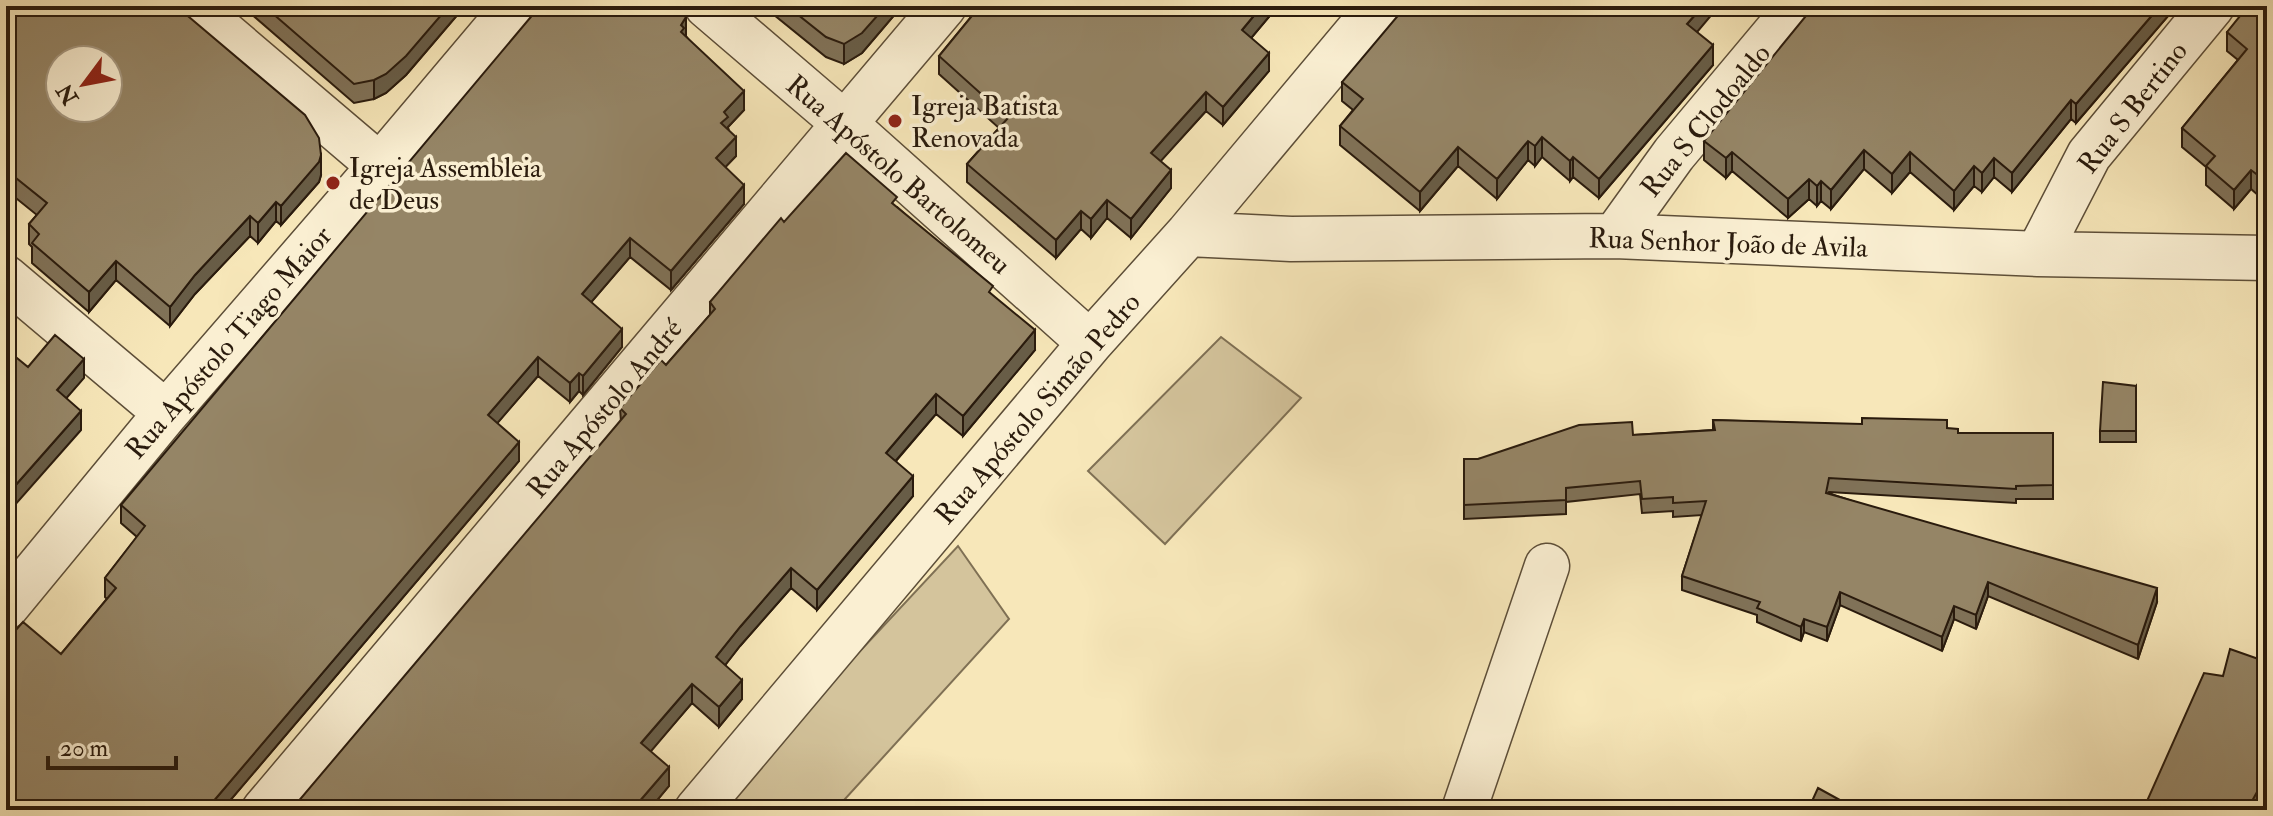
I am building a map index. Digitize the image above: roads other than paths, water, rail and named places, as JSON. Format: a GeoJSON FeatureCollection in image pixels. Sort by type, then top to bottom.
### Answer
{"type":"FeatureCollection","features":[{"type":"Feature","properties":{"kind":"street"},"geometry":{"type":"LineString","coordinates":[[192,6],[380,166]]}},
{"type":"Feature","properties":{"kind":"street","name":"Rua Apóstolo Tiago Maior"},"geometry":{"type":"LineString","coordinates":[[6,607],[166,413],[515,6]]}},
{"type":"Feature","properties":{"kind":"street","name":"Rua Apóstolo Bartolomeu"},"geometry":{"type":"LineString","coordinates":[[707,6],[845,124],[1090,343]]}},
{"type":"Feature","properties":{"kind":"street","name":"Rua Apóstolo André"},"geometry":{"type":"LineString","coordinates":[[264,810],[944,6]]}},
{"type":"Feature","properties":{"kind":"street","name":"Rua Apóstolo Simão Pedro"},"geometry":{"type":"LineString","coordinates":[[697,810],[1379,6]]}},
{"type":"Feature","properties":{"kind":"street","name":"Rua S Clodoaldo"},"geometry":{"type":"LineString","coordinates":[[1615,236],[1674,154],[1798,6]]}},
{"type":"Feature","properties":{"kind":"street","name":"Rua S Bertino"},"geometry":{"type":"LineString","coordinates":[[2038,254],[2089,155],[2212,6]]}},
{"type":"Feature","properties":{"kind":"street","name":"Rua Senhor João de Avila"},"geometry":{"type":"LineString","coordinates":[[1188,234],[1291,239],[1615,236],[2038,254],[2267,258]]}},
{"type":"Feature","properties":{"kind":"street"},"geometry":{"type":"LineString","coordinates":[[6,278],[166,413]]}},
{"type":"Feature","properties":{"kind":"street"},"geometry":{"type":"LineString","coordinates":[[1464,810],[1547,566]]}},
{"type":"Feature","properties":{"kind":"place","name":"Igreja Batista Renovada"},"geometry":{"type":"Point","coordinates":[895,121]}},
{"type":"Feature","properties":{"kind":"place","name":"Igreja Assembleia de Deus"},"geometry":{"type":"Point","coordinates":[333,183]}}]}
